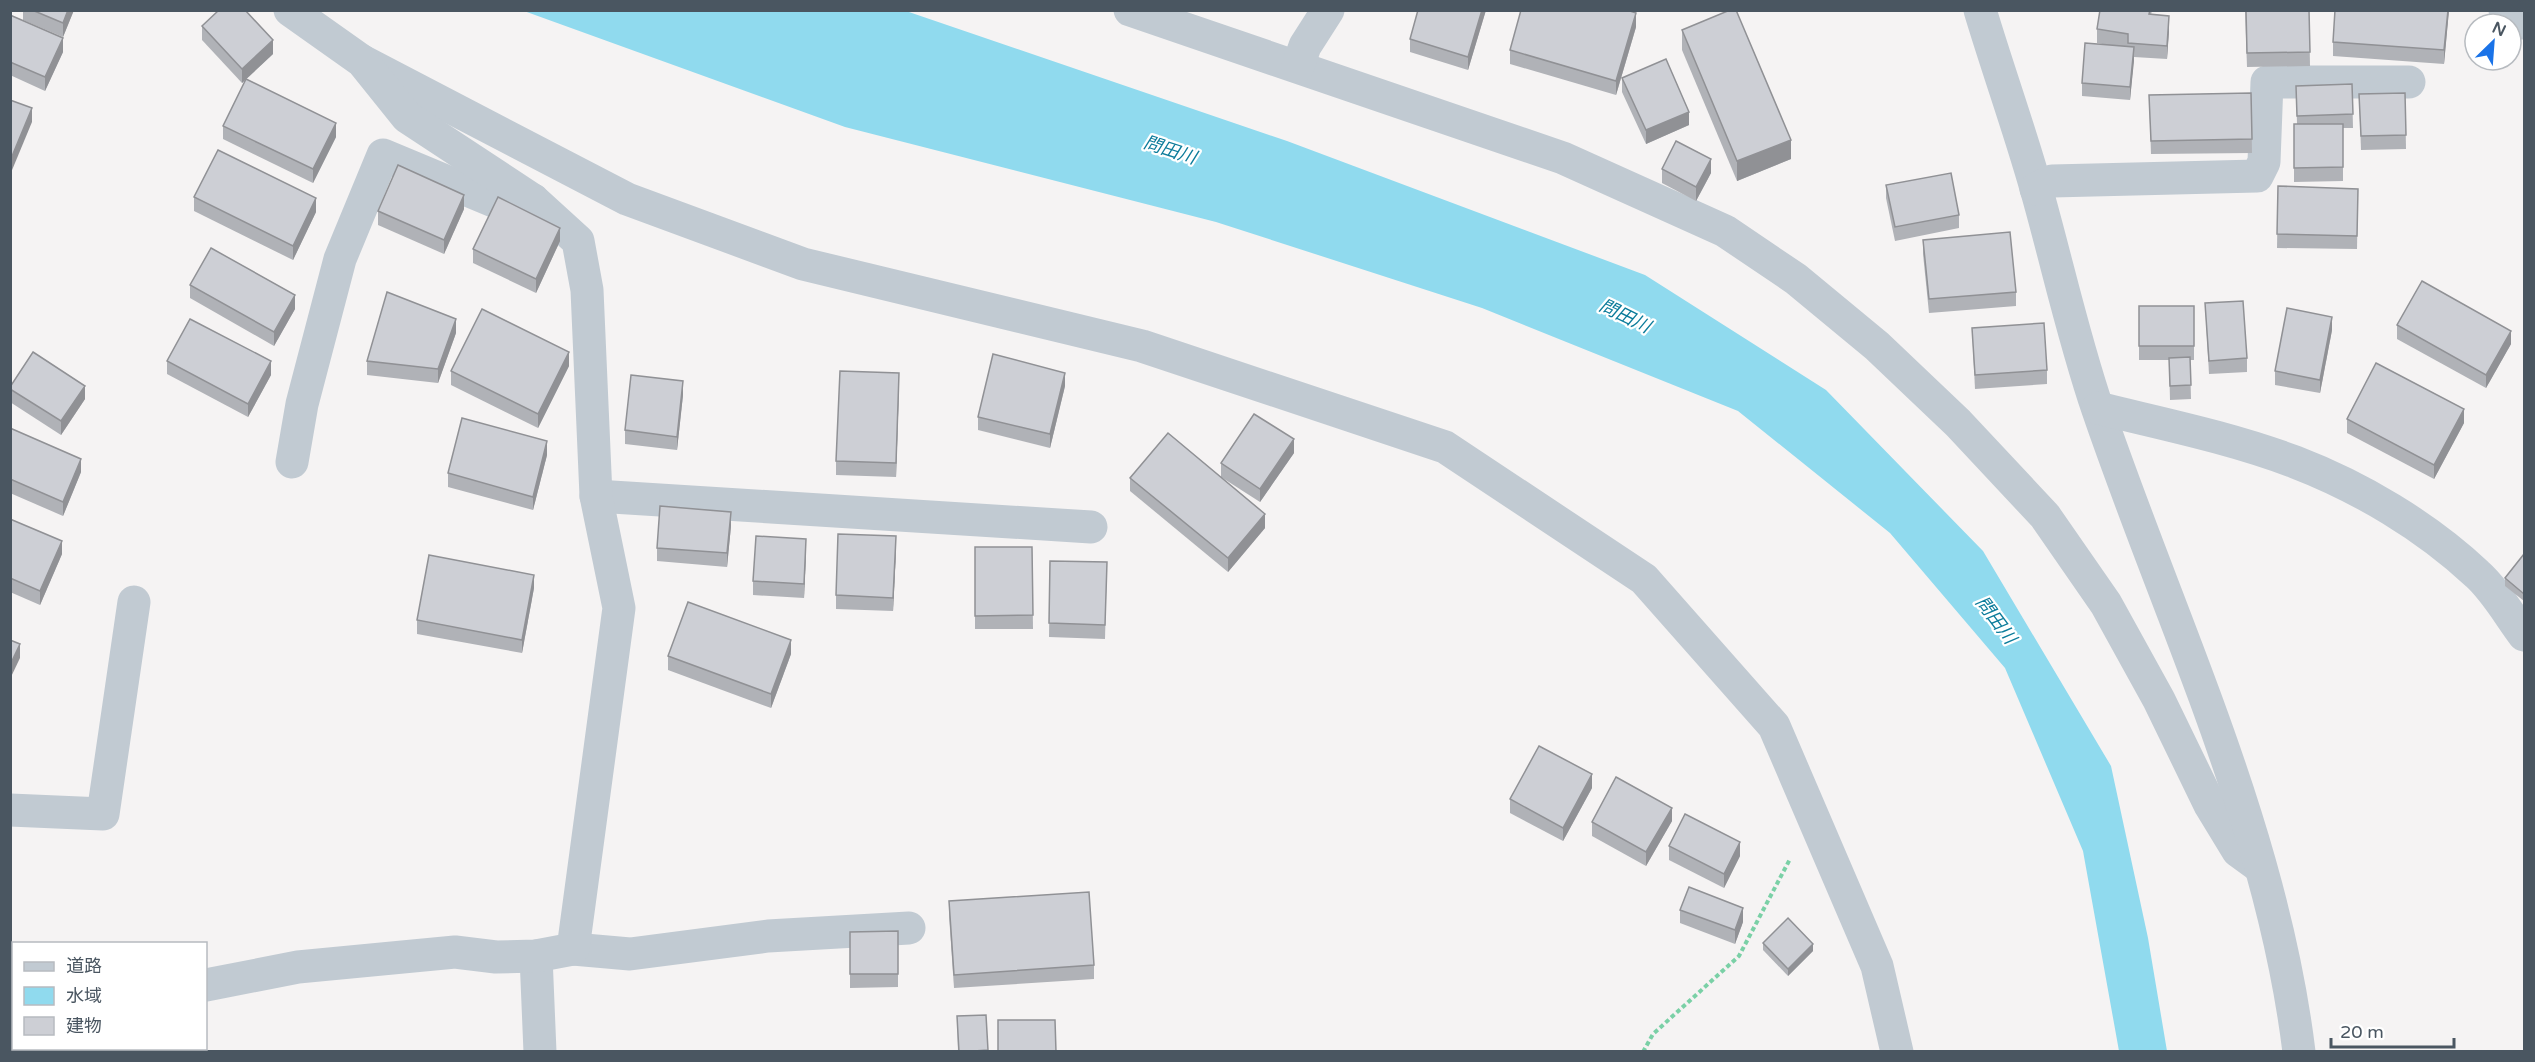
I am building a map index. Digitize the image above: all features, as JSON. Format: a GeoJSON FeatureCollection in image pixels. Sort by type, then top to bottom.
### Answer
{"type":"FeatureCollection","features":[{"type":"Feature","properties":{"kind":"street"},"geometry":{"type":"LineString","coordinates":[[290,10],[362,61],[627,199],[804,264],[1142,346],[1445,447],[1644,579],[1774,726],[1878,966],[1897,1052]]}},
{"type":"Feature","properties":{"kind":"street"},"geometry":{"type":"LineString","coordinates":[[1130,10],[1563,158],[1725,231],[1796,279],[1877,346],[1958,423],[2045,516],[2106,604],[2159,700],[2210,805],[2238,851],[2260,867]]}},
{"type":"Feature","properties":{"kind":"street"},"geometry":{"type":"LineString","coordinates":[[1298,66],[1305,46],[1328,10]]}},
{"type":"Feature","properties":{"kind":"street"},"geometry":{"type":"LineString","coordinates":[[1980,10],[2036,189],[2098,408],[2211,717],[2260,867],[2292,992],[2299,1052]]}},
{"type":"Feature","properties":{"kind":"street"},"geometry":{"type":"LineString","coordinates":[[2505,10],[2524,23]]}},
{"type":"Feature","properties":{"kind":"street"},"geometry":{"type":"LineString","coordinates":[[362,61],[407,117],[533,200],[578,241],[586,290],[596,496],[619,608],[573,950]]}},
{"type":"Feature","properties":{"kind":"street"},"geometry":{"type":"LineString","coordinates":[[2036,189],[2052,181],[2257,176],[2264,162],[2267,82],[2409,82]]}},
{"type":"Feature","properties":{"kind":"street"},"geometry":{"type":"LineString","coordinates":[[292,462],[302,404],[340,259],[383,155],[508,207],[533,200]]}},
{"type":"Feature","properties":{"kind":"street"},"geometry":{"type":"LineString","coordinates":[[2098,408],[2201,433],[2295,462],[2368,496],[2433,539],[2479,575],[2524,635]]}},
{"type":"Feature","properties":{"kind":"street"},"geometry":{"type":"LineString","coordinates":[[596,496],[1091,526]]}},
{"type":"Feature","properties":{"kind":"street"},"geometry":{"type":"LineString","coordinates":[[10,810],[103,814],[134,602]]}},
{"type":"Feature","properties":{"kind":"street"},"geometry":{"type":"LineString","coordinates":[[207,985],[298,967],[455,952],[496,957],[536,956],[573,950],[630,954],[768,936],[909,928]]}},
{"type":"Feature","properties":{"kind":"street"},"geometry":{"type":"LineString","coordinates":[[536,956],[540,1052]]}},
{"type":"Feature","properties":{"kind":"path"},"geometry":{"type":"LineString","coordinates":[[1643,1052],[1653,1034],[1739,956],[1793,853]]}},
{"type":"Feature","properties":{"kind":"water","name":"問田川"},"geometry":{"type":"Polygon","coordinates":[[[524,11],[906,11],[1287,141],[1645,275],[1826,390],[1983,551],[2111,766],[2148,938],[2167,1051],[2119,1051],[2083,851],[2005,668],[1890,533],[1738,411],[1482,308],[1216,222],[845,127],[524,11]]]}},
{"type":"Feature","properties":{"kind":"building"},"geometry":{"type":"Polygon","coordinates":[[[32,10],[68,10],[63,23],[32,10]]]}},
{"type":"Feature","properties":{"kind":"building"},"geometry":{"type":"Polygon","coordinates":[[[219,10],[245,10],[273,40],[242,69],[202,26],[219,10]]]}},
{"type":"Feature","properties":{"kind":"building"},"geometry":{"type":"Polygon","coordinates":[[[1418,10],[1482,10],[1468,57],[1410,39],[1418,10]]]}},
{"type":"Feature","properties":{"kind":"building"},"geometry":{"type":"Polygon","coordinates":[[[1521,10],[1627,10],[1636,13],[1616,81],[1510,50],[1521,10]]]}},
{"type":"Feature","properties":{"kind":"building"},"geometry":{"type":"Polygon","coordinates":[[[1730,10],[1736,10],[1791,140],[1737,161],[1682,30],[1730,10]]]}},
{"type":"Feature","properties":{"kind":"building"},"geometry":{"type":"Polygon","coordinates":[[[2100,10],[2150,10],[2149,14],[2169,16],[2167,46],[2128,43],[2128,34],[2097,29],[2100,10]]]}},
{"type":"Feature","properties":{"kind":"building"},"geometry":{"type":"Polygon","coordinates":[[[2246,10],[2309,10],[2310,52],[2247,53],[2246,10]]]}},
{"type":"Feature","properties":{"kind":"building"},"geometry":{"type":"Polygon","coordinates":[[[2335,10],[2448,10],[2444,50],[2333,42],[2335,10]]]}},
{"type":"Feature","properties":{"kind":"building"},"geometry":{"type":"Polygon","coordinates":[[[10,15],[63,38],[45,77],[10,62],[10,15]]]}},
{"type":"Feature","properties":{"kind":"building"},"geometry":{"type":"Polygon","coordinates":[[[2085,43],[2134,47],[2130,87],[2082,83],[2085,43]]]}},
{"type":"Feature","properties":{"kind":"building"},"geometry":{"type":"Polygon","coordinates":[[[1666,59],[1689,112],[1646,130],[1622,78],[1666,59]]]}},
{"type":"Feature","properties":{"kind":"building"},"geometry":{"type":"Polygon","coordinates":[[[246,79],[336,123],[313,169],[223,126],[246,79]]]}},
{"type":"Feature","properties":{"kind":"building"},"geometry":{"type":"Polygon","coordinates":[[[2352,84],[2353,114],[2297,116],[2296,86],[2352,84]]]}},
{"type":"Feature","properties":{"kind":"building"},"geometry":{"type":"Polygon","coordinates":[[[2251,93],[2252,139],[2151,141],[2149,95],[2251,93]]]}},
{"type":"Feature","properties":{"kind":"building"},"geometry":{"type":"Polygon","coordinates":[[[2405,93],[2406,135],[2361,136],[2359,94],[2405,93]]]}},
{"type":"Feature","properties":{"kind":"building"},"geometry":{"type":"Polygon","coordinates":[[[10,100],[32,108],[10,161],[10,100]]]}},
{"type":"Feature","properties":{"kind":"building"},"geometry":{"type":"Polygon","coordinates":[[[2294,124],[2343,124],[2343,167],[2294,168],[2294,124]]]}},
{"type":"Feature","properties":{"kind":"building"},"geometry":{"type":"Polygon","coordinates":[[[1676,141],[1711,159],[1696,187],[1662,169],[1676,141]]]}},
{"type":"Feature","properties":{"kind":"building"},"geometry":{"type":"Polygon","coordinates":[[[218,150],[316,198],[293,246],[194,197],[218,150]]]}},
{"type":"Feature","properties":{"kind":"building"},"geometry":{"type":"Polygon","coordinates":[[[398,165],[464,195],[444,240],[378,211],[398,165]]]}},
{"type":"Feature","properties":{"kind":"building"},"geometry":{"type":"Polygon","coordinates":[[[1951,173],[1959,215],[1895,227],[1886,185],[1951,173]]]}},
{"type":"Feature","properties":{"kind":"building"},"geometry":{"type":"Polygon","coordinates":[[[2278,186],[2358,189],[2357,236],[2277,234],[2278,186]]]}},
{"type":"Feature","properties":{"kind":"building"},"geometry":{"type":"Polygon","coordinates":[[[498,197],[560,228],[536,279],[473,249],[498,197]]]}},
{"type":"Feature","properties":{"kind":"building"},"geometry":{"type":"Polygon","coordinates":[[[2010,232],[2016,292],[1929,299],[1923,240],[2010,232]]]}},
{"type":"Feature","properties":{"kind":"building"},"geometry":{"type":"Polygon","coordinates":[[[211,248],[295,295],[274,332],[190,285],[211,248]]]}},
{"type":"Feature","properties":{"kind":"building"},"geometry":{"type":"Polygon","coordinates":[[[2422,281],[2511,331],[2486,375],[2397,325],[2422,281]]]}},
{"type":"Feature","properties":{"kind":"building"},"geometry":{"type":"Polygon","coordinates":[[[387,292],[456,319],[438,369],[367,361],[387,292]]]}},
{"type":"Feature","properties":{"kind":"building"},"geometry":{"type":"Polygon","coordinates":[[[2243,301],[2247,358],[2209,361],[2205,303],[2243,301]]]}},
{"type":"Feature","properties":{"kind":"building"},"geometry":{"type":"Polygon","coordinates":[[[2139,306],[2194,306],[2194,346],[2139,346],[2139,306]]]}},
{"type":"Feature","properties":{"kind":"building"},"geometry":{"type":"Polygon","coordinates":[[[2287,308],[2332,317],[2320,380],[2275,371],[2287,308]]]}},
{"type":"Feature","properties":{"kind":"building"},"geometry":{"type":"Polygon","coordinates":[[[482,309],[569,352],[538,414],[451,371],[482,309]]]}},
{"type":"Feature","properties":{"kind":"building"},"geometry":{"type":"Polygon","coordinates":[[[190,319],[271,361],[248,404],[167,361],[190,319]]]}},
{"type":"Feature","properties":{"kind":"building"},"geometry":{"type":"Polygon","coordinates":[[[2044,323],[2047,370],[1975,375],[1972,328],[2044,323]]]}},
{"type":"Feature","properties":{"kind":"building"},"geometry":{"type":"Polygon","coordinates":[[[33,352],[85,386],[61,421],[10,389],[33,352]]]}},
{"type":"Feature","properties":{"kind":"building"},"geometry":{"type":"Polygon","coordinates":[[[993,354],[1065,373],[1050,434],[978,417],[993,354]]]}},
{"type":"Feature","properties":{"kind":"building"},"geometry":{"type":"Polygon","coordinates":[[[2190,357],[2191,385],[2170,386],[2169,358],[2190,357]]]}},
{"type":"Feature","properties":{"kind":"building"},"geometry":{"type":"Polygon","coordinates":[[[2376,363],[2464,409],[2434,465],[2347,419],[2376,363]]]}},
{"type":"Feature","properties":{"kind":"building"},"geometry":{"type":"Polygon","coordinates":[[[840,371],[899,373],[896,463],[836,461],[840,371]]]}},
{"type":"Feature","properties":{"kind":"building"},"geometry":{"type":"Polygon","coordinates":[[[631,375],[683,381],[677,437],[625,430],[631,375]]]}},
{"type":"Feature","properties":{"kind":"building"},"geometry":{"type":"Polygon","coordinates":[[[1254,414],[1294,439],[1260,489],[1221,463],[1254,414]]]}},
{"type":"Feature","properties":{"kind":"building"},"geometry":{"type":"Polygon","coordinates":[[[462,418],[547,441],[533,497],[448,473],[462,418]]]}},
{"type":"Feature","properties":{"kind":"building"},"geometry":{"type":"Polygon","coordinates":[[[10,428],[81,459],[63,502],[10,479],[10,428]]]}},
{"type":"Feature","properties":{"kind":"building"},"geometry":{"type":"Polygon","coordinates":[[[1168,433],[1265,514],[1228,558],[1130,478],[1168,433]]]}},
{"type":"Feature","properties":{"kind":"building"},"geometry":{"type":"Polygon","coordinates":[[[660,506],[731,512],[727,553],[657,548],[660,506]]]}},
{"type":"Feature","properties":{"kind":"building"},"geometry":{"type":"Polygon","coordinates":[[[10,519],[62,541],[40,591],[10,578],[10,519]]]}},
{"type":"Feature","properties":{"kind":"building"},"geometry":{"type":"Polygon","coordinates":[[[838,534],[896,536],[893,598],[836,595],[838,534]]]}},
{"type":"Feature","properties":{"kind":"building"},"geometry":{"type":"Polygon","coordinates":[[[756,536],[806,539],[804,584],[753,581],[756,536]]]}},
{"type":"Feature","properties":{"kind":"building"},"geometry":{"type":"Polygon","coordinates":[[[975,547],[1032,547],[1033,615],[975,616],[975,547]]]}},
{"type":"Feature","properties":{"kind":"building"},"geometry":{"type":"Polygon","coordinates":[[[2524,554],[2524,594],[2505,578],[2524,554]]]}},
{"type":"Feature","properties":{"kind":"building"},"geometry":{"type":"Polygon","coordinates":[[[429,555],[534,575],[522,640],[417,620],[429,555]]]}},
{"type":"Feature","properties":{"kind":"building"},"geometry":{"type":"Polygon","coordinates":[[[1050,561],[1107,562],[1105,625],[1049,623],[1050,561]]]}},
{"type":"Feature","properties":{"kind":"building"},"geometry":{"type":"Polygon","coordinates":[[[688,602],[791,640],[771,694],[668,656],[688,602]]]}},
{"type":"Feature","properties":{"kind":"building"},"geometry":{"type":"Polygon","coordinates":[[[10,640],[20,644],[10,665],[10,640]]]}},
{"type":"Feature","properties":{"kind":"building"},"geometry":{"type":"Polygon","coordinates":[[[1539,746],[1592,774],[1563,828],[1510,799],[1539,746]]]}},
{"type":"Feature","properties":{"kind":"building"},"geometry":{"type":"Polygon","coordinates":[[[1616,777],[1672,808],[1646,852],[1592,822],[1616,777]]]}},
{"type":"Feature","properties":{"kind":"building"},"geometry":{"type":"Polygon","coordinates":[[[1685,814],[1740,842],[1724,874],[1669,846],[1685,814]]]}},
{"type":"Feature","properties":{"kind":"building"},"geometry":{"type":"Polygon","coordinates":[[[1689,887],[1743,908],[1735,930],[1680,910],[1689,887]]]}},
{"type":"Feature","properties":{"kind":"building"},"geometry":{"type":"Polygon","coordinates":[[[1089,892],[1094,965],[954,975],[949,901],[1089,892]]]}},
{"type":"Feature","properties":{"kind":"building"},"geometry":{"type":"Polygon","coordinates":[[[1788,918],[1813,944],[1788,969],[1763,943],[1788,918]]]}},
{"type":"Feature","properties":{"kind":"building"},"geometry":{"type":"Polygon","coordinates":[[[898,931],[898,974],[850,974],[850,932],[898,931]]]}},
{"type":"Feature","properties":{"kind":"building"},"geometry":{"type":"Polygon","coordinates":[[[986,1015],[988,1050],[959,1052],[957,1016],[986,1015]]]}},
{"type":"Feature","properties":{"kind":"building"},"geometry":{"type":"Polygon","coordinates":[[[998,1020],[1055,1020],[1056,1052],[998,1052],[998,1020]]]}}]}
